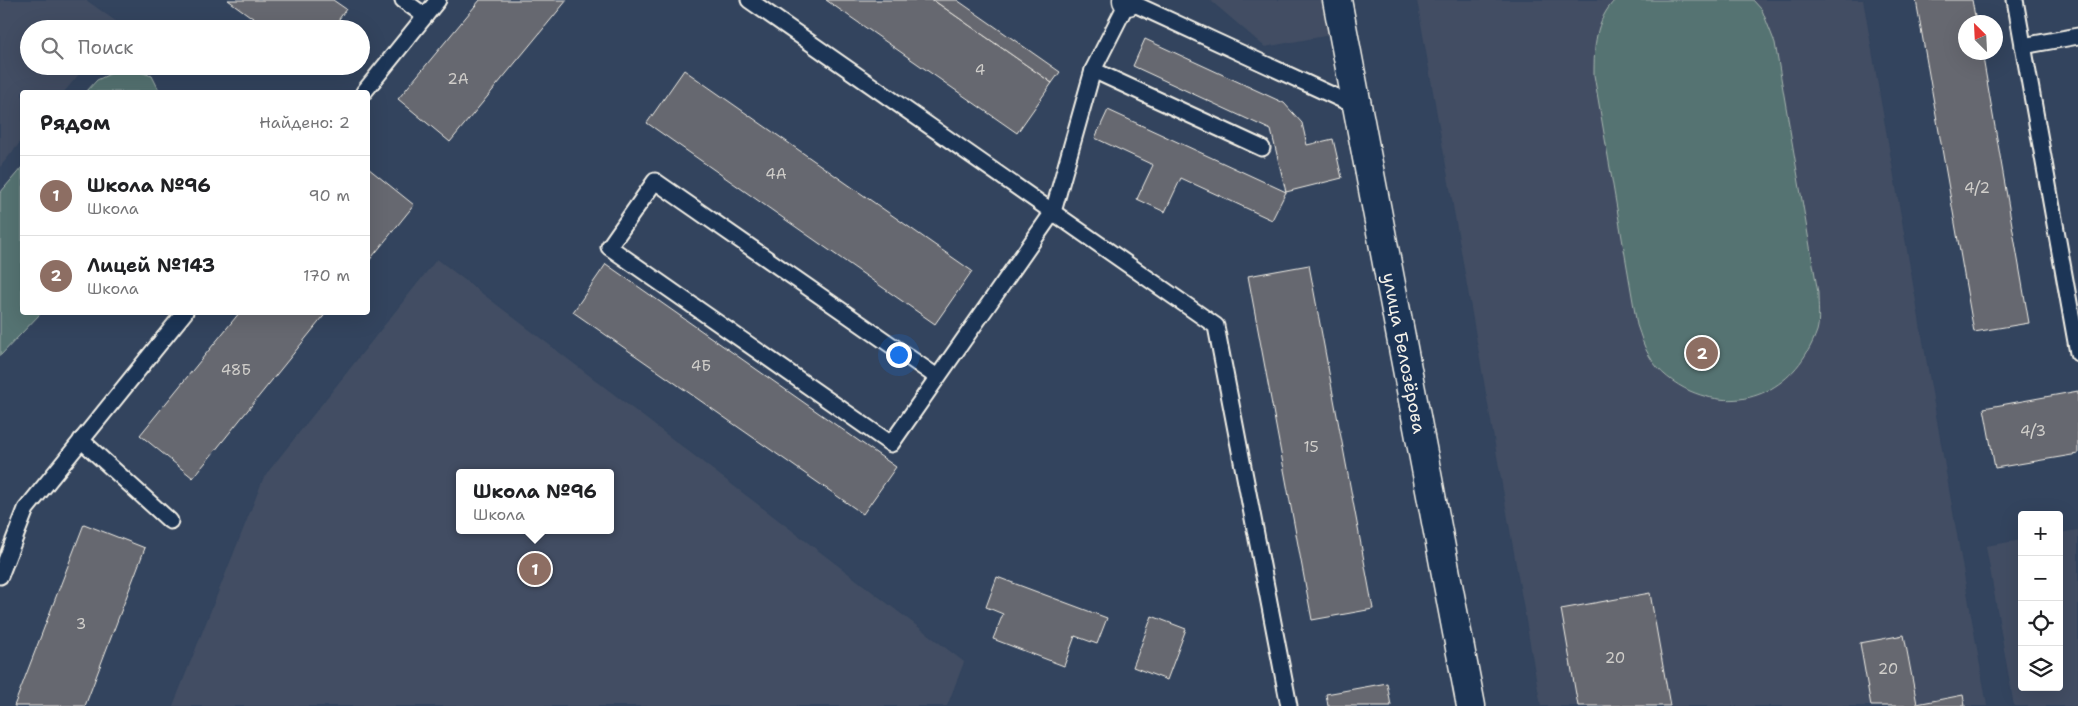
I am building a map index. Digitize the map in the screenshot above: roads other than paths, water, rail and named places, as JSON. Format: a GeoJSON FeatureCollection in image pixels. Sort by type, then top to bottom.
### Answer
{"type":"FeatureCollection","features":[{"type":"Feature","properties":{"kind":"street","name":"улица Белозёрова"},"geometry":{"type":"LineString","coordinates":[[1337,0],[1471,706]]}},
{"type":"Feature","properties":{"kind":"lane"},"geometry":{"type":"LineString","coordinates":[[403,0],[426,16]]}},
{"type":"Feature","properties":{"kind":"lane"},"geometry":{"type":"LineString","coordinates":[[366,90],[438,0]]}},
{"type":"Feature","properties":{"kind":"lane"},"geometry":{"type":"LineString","coordinates":[[749,0],[1216,326],[1289,706]]}},
{"type":"Feature","properties":{"kind":"lane"},"geometry":{"type":"LineString","coordinates":[[2015,0],[2078,353]]}},
{"type":"Feature","properties":{"kind":"lane"},"geometry":{"type":"LineString","coordinates":[[937,377],[655,181],[609,247],[891,444],[1053,212],[1093,70],[1127,1],[1358,107]]}},
{"type":"Feature","properties":{"kind":"lane"},"geometry":{"type":"LineString","coordinates":[[2024,46],[2078,36]]}},
{"type":"Feature","properties":{"kind":"lane"},"geometry":{"type":"LineString","coordinates":[[1093,70],[1262,148]]}},
{"type":"Feature","properties":{"kind":"lane"},"geometry":{"type":"LineString","coordinates":[[0,576],[26,509],[183,315]]}},
{"type":"Feature","properties":{"kind":"lane"},"geometry":{"type":"LineString","coordinates":[[81,440],[170,521]]}},
{"type":"Feature","properties":{"kind":"place","name":"Лицей №143"},"geometry":{"type":"Point","coordinates":[1702,353]}},
{"type":"Feature","properties":{"kind":"place","name":"Школа №96"},"geometry":{"type":"Point","coordinates":[535,569]}}]}
